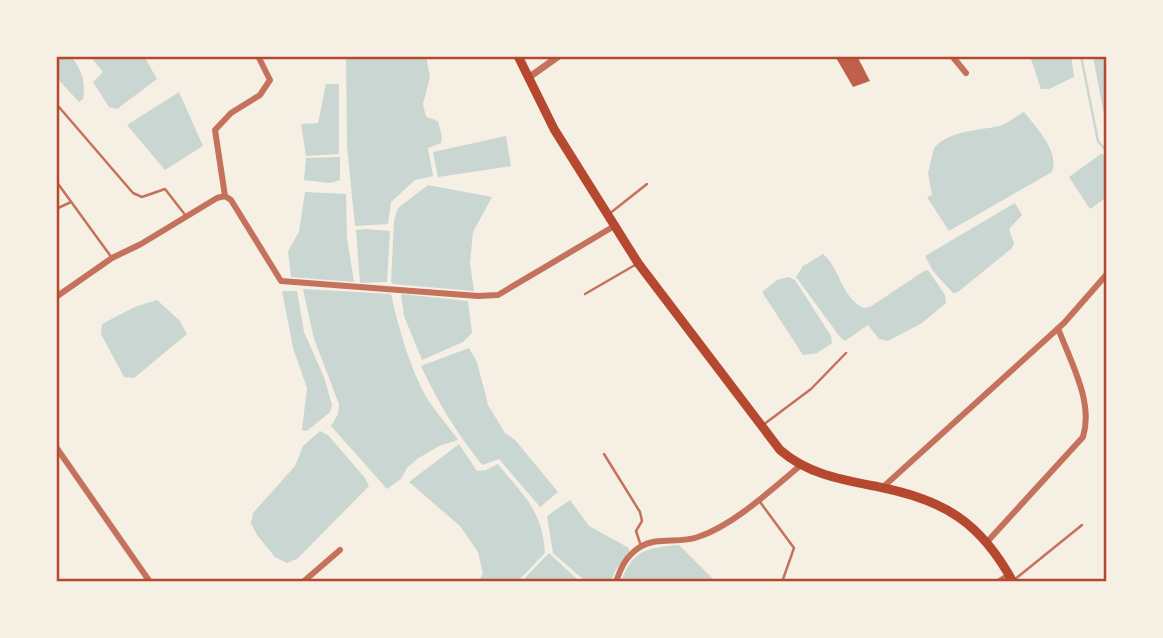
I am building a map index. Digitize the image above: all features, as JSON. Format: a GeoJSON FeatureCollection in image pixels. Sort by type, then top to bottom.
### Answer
{"type":"FeatureCollection","features":[{"type":"Feature","properties":{"kind":"main road"},"geometry":{"type":"LineString","coordinates":[[518,56],[554,129],[638,263],[780,450],[801,465],[835,479],[882,488],[944,508],[975,528],[1012,579]]}},
{"type":"Feature","properties":{"kind":"street"},"geometry":{"type":"LineString","coordinates":[[258,56],[270,80],[260,95],[231,113],[215,130],[225,196],[231,200],[281,281],[478,296],[498,295],[616,225]]}},
{"type":"Feature","properties":{"kind":"street"},"geometry":{"type":"LineString","coordinates":[[528,78],[559,56]]}},
{"type":"Feature","properties":{"kind":"street"},"geometry":{"type":"LineString","coordinates":[[952,56],[966,73]]}},
{"type":"Feature","properties":{"kind":"street"},"geometry":{"type":"LineString","coordinates":[[56,297],[112,258],[225,196]]}},
{"type":"Feature","properties":{"kind":"street"},"geometry":{"type":"LineString","coordinates":[[882,488],[1058,328],[1107,274]]}},
{"type":"Feature","properties":{"kind":"street"},"geometry":{"type":"LineString","coordinates":[[987,542],[1083,437],[1087,424],[1084,400],[1058,328]]}},
{"type":"Feature","properties":{"kind":"street"},"geometry":{"type":"LineString","coordinates":[[56,447],[150,582]]}},
{"type":"Feature","properties":{"kind":"street"},"geometry":{"type":"LineString","coordinates":[[616,582],[622,564],[641,546],[658,540],[675,541],[698,537],[731,520],[801,465]]}},
{"type":"Feature","properties":{"kind":"street"},"geometry":{"type":"LineString","coordinates":[[303,582],[340,550]]}},
{"type":"Feature","properties":{"kind":"street"},"geometry":{"type":"LineString","coordinates":[[998,582],[1012,579]]}},
{"type":"Feature","properties":{"kind":"lane"},"geometry":{"type":"LineString","coordinates":[[56,109],[59,107],[133,192],[142,197],[165,189],[186,216]]}},
{"type":"Feature","properties":{"kind":"lane"},"geometry":{"type":"LineString","coordinates":[[56,181],[112,258]]}},
{"type":"Feature","properties":{"kind":"lane"},"geometry":{"type":"LineString","coordinates":[[609,214],[647,184]]}},
{"type":"Feature","properties":{"kind":"lane"},"geometry":{"type":"LineString","coordinates":[[56,209],[71,202]]}},
{"type":"Feature","properties":{"kind":"lane"},"geometry":{"type":"LineString","coordinates":[[585,294],[638,263]]}},
{"type":"Feature","properties":{"kind":"lane"},"geometry":{"type":"LineString","coordinates":[[761,427],[811,389],[846,353]]}},
{"type":"Feature","properties":{"kind":"lane"},"geometry":{"type":"LineString","coordinates":[[604,454],[640,512],[642,522],[636,531],[641,546]]}},
{"type":"Feature","properties":{"kind":"lane"},"geometry":{"type":"LineString","coordinates":[[758,499],[794,548],[782,582]]}},
{"type":"Feature","properties":{"kind":"lane"},"geometry":{"type":"LineString","coordinates":[[1012,579],[1082,525]]}},
{"type":"Feature","properties":{"kind":"shaded area"},"geometry":{"type":"Polygon","coordinates":[[[56,56],[71,56],[80,71],[84,93],[79,102],[56,77],[56,56]]]}},
{"type":"Feature","properties":{"kind":"shaded area"},"geometry":{"type":"Polygon","coordinates":[[[90,56],[144,56],[157,79],[117,109],[109,107],[93,82],[103,72],[90,56]]]}},
{"type":"Feature","properties":{"kind":"shaded area"},"geometry":{"type":"Polygon","coordinates":[[[346,56],[426,56],[430,77],[423,104],[426,117],[438,121],[441,143],[428,148],[433,176],[415,180],[391,202],[388,224],[355,226],[347,146],[346,56]]]}},
{"type":"Feature","properties":{"kind":"shaded area"},"geometry":{"type":"Polygon","coordinates":[[[1030,56],[1071,56],[1074,77],[1049,89],[1041,89],[1030,56]]]}},
{"type":"Feature","properties":{"kind":"shaded area"},"geometry":{"type":"Polygon","coordinates":[[[1093,56],[1107,56],[1107,130],[1094,62],[1093,56]]]}},
{"type":"Feature","properties":{"kind":"shaded area"},"geometry":{"type":"Polygon","coordinates":[[[326,84],[339,84],[339,154],[306,156],[301,124],[318,123],[326,84]]]}},
{"type":"Feature","properties":{"kind":"shaded area"},"geometry":{"type":"Polygon","coordinates":[[[179,92],[203,146],[165,170],[127,125],[179,92]]]}},
{"type":"Feature","properties":{"kind":"shaded area"},"geometry":{"type":"Polygon","coordinates":[[[1024,112],[1050,148],[1054,164],[1052,172],[949,231],[927,197],[932,195],[928,173],[934,148],[956,134],[1002,125],[1024,112]]]}},
{"type":"Feature","properties":{"kind":"shaded area"},"geometry":{"type":"Polygon","coordinates":[[[506,136],[511,166],[438,177],[433,152],[506,136]]]}},
{"type":"Feature","properties":{"kind":"shaded area"},"geometry":{"type":"Polygon","coordinates":[[[1102,153],[1107,160],[1107,197],[1090,209],[1069,177],[1102,153]]]}},
{"type":"Feature","properties":{"kind":"shaded area"},"geometry":{"type":"Polygon","coordinates":[[[340,157],[340,180],[330,183],[304,180],[306,158],[340,157]]]}},
{"type":"Feature","properties":{"kind":"shaded area"},"geometry":{"type":"Polygon","coordinates":[[[428,185],[492,197],[473,232],[470,263],[474,291],[391,282],[394,221],[398,208],[428,185]]]}},
{"type":"Feature","properties":{"kind":"shaded area"},"geometry":{"type":"Polygon","coordinates":[[[305,192],[346,194],[347,238],[354,282],[291,277],[288,251],[299,232],[305,192]]]}},
{"type":"Feature","properties":{"kind":"shaded area"},"geometry":{"type":"Polygon","coordinates":[[[1015,203],[1022,215],[1009,229],[1014,243],[1012,248],[958,292],[953,293],[933,271],[925,256],[1015,203]]]}},
{"type":"Feature","properties":{"kind":"shaded area"},"geometry":{"type":"Polygon","coordinates":[[[356,230],[390,231],[387,282],[360,283],[356,230]]]}},
{"type":"Feature","properties":{"kind":"shaded area"},"geometry":{"type":"Polygon","coordinates":[[[823,254],[834,267],[850,297],[864,308],[870,307],[928,270],[945,295],[946,303],[922,323],[888,341],[879,339],[868,325],[845,341],[796,277],[803,266],[823,254]]]}},
{"type":"Feature","properties":{"kind":"shaded area"},"geometry":{"type":"Polygon","coordinates":[[[789,277],[795,280],[831,336],[832,343],[817,353],[803,355],[762,292],[777,280],[789,277]]]}},
{"type":"Feature","properties":{"kind":"shaded area"},"geometry":{"type":"Polygon","coordinates":[[[303,289],[391,294],[403,341],[421,387],[433,408],[458,440],[439,446],[417,459],[407,468],[401,479],[387,489],[331,426],[338,414],[339,404],[314,339],[303,289]]]}},
{"type":"Feature","properties":{"kind":"shaded area"},"geometry":{"type":"Polygon","coordinates":[[[282,291],[297,291],[304,332],[324,377],[332,405],[330,412],[307,431],[302,430],[307,388],[293,348],[282,291]]]}},
{"type":"Feature","properties":{"kind":"shaded area"},"geometry":{"type":"Polygon","coordinates":[[[401,294],[468,301],[472,333],[463,342],[422,360],[404,316],[401,294]]]}},
{"type":"Feature","properties":{"kind":"shaded area"},"geometry":{"type":"Polygon","coordinates":[[[157,300],[180,321],[187,334],[134,378],[124,377],[101,334],[102,324],[135,307],[157,300]]]}},
{"type":"Feature","properties":{"kind":"shaded area"},"geometry":{"type":"Polygon","coordinates":[[[469,348],[477,362],[488,405],[505,433],[515,440],[558,492],[540,507],[499,459],[482,465],[434,393],[421,366],[469,348]]]}},
{"type":"Feature","properties":{"kind":"shaded area"},"geometry":{"type":"Polygon","coordinates":[[[320,431],[328,435],[369,486],[297,559],[287,563],[275,557],[257,535],[251,523],[253,513],[295,466],[303,446],[320,431]]]}},
{"type":"Feature","properties":{"kind":"shaded area"},"geometry":{"type":"Polygon","coordinates":[[[459,444],[477,471],[498,464],[536,514],[545,553],[517,582],[478,582],[483,574],[478,552],[460,526],[409,482],[459,444]]]}},
{"type":"Feature","properties":{"kind":"shaded area"},"geometry":{"type":"Polygon","coordinates":[[[570,500],[589,526],[629,548],[611,582],[585,581],[553,553],[547,516],[570,500]]]}},
{"type":"Feature","properties":{"kind":"shaded area"},"geometry":{"type":"Polygon","coordinates":[[[679,545],[716,582],[621,582],[631,563],[642,552],[679,545]]]}},
{"type":"Feature","properties":{"kind":"shaded area"},"geometry":{"type":"Polygon","coordinates":[[[549,553],[580,582],[521,582],[549,553]]]}},
{"type":"Feature","properties":{"kind":"building"},"geometry":{"type":"Polygon","coordinates":[[[835,56],[857,56],[870,81],[853,87],[835,56]]]}},
{"type":"Feature","properties":{"kind":"waterway"},"geometry":{"type":"LineString","coordinates":[[1081,56],[1098,141],[1107,152]]}}]}
